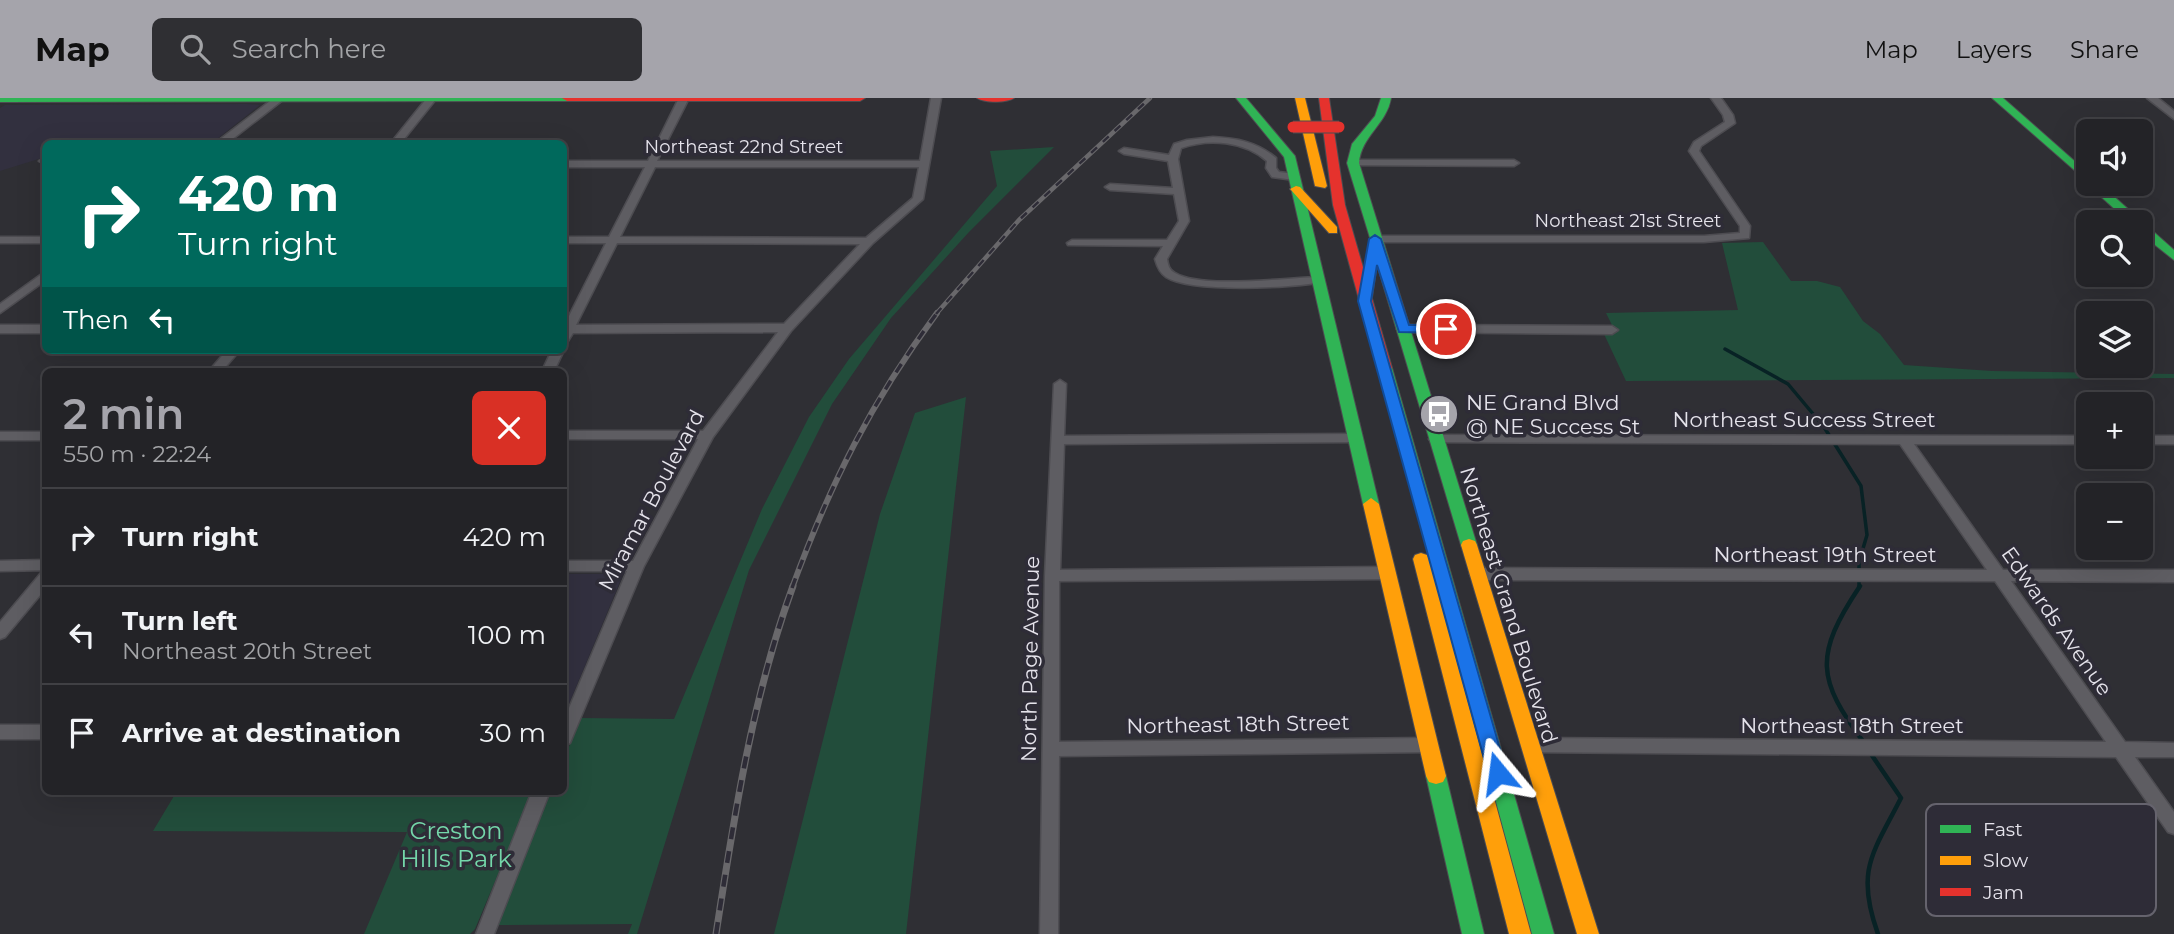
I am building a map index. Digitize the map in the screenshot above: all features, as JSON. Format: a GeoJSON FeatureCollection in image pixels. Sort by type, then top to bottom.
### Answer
{"type":"FeatureCollection","features":[{"type":"Feature","properties":{"kind":"main road"},"geometry":{"type":"LineString","coordinates":[[0,99],[860,98]]}},
{"type":"Feature","properties":{"kind":"main road"},"geometry":{"type":"LineString","coordinates":[[982,98],[1009,98]]}},
{"type":"Feature","properties":{"kind":"main road"},"geometry":{"type":"LineString","coordinates":[[1241,98],[1252,114],[1270,128],[1283,145],[1295,183],[1473,934]]}},
{"type":"Feature","properties":{"kind":"main road"},"geometry":{"type":"LineString","coordinates":[[1300,98],[1411,522]]}},
{"type":"Feature","properties":{"kind":"main road"},"geometry":{"type":"LineString","coordinates":[[1324,98],[1337,196],[1543,934]]}},
{"type":"Feature","properties":{"kind":"main road"},"geometry":{"type":"LineString","coordinates":[[1353,163],[1352,150],[1363,132],[1381,120],[1386,112],[1387,98]]}},
{"type":"Feature","properties":{"kind":"main road"},"geometry":{"type":"LineString","coordinates":[[1997,98],[2076,168]]}},
{"type":"Feature","properties":{"kind":"main road"},"geometry":{"type":"LineString","coordinates":[[1270,128],[1339,127],[1363,132]]}},
{"type":"Feature","properties":{"kind":"main road","name":"Northeast Grand Boulevard"},"geometry":{"type":"LineString","coordinates":[[1353,163],[1476,574],[1588,934]]}},
{"type":"Feature","properties":{"kind":"main road"},"geometry":{"type":"LineString","coordinates":[[1295,183],[1333,230]]}},
{"type":"Feature","properties":{"kind":"main road"},"geometry":{"type":"LineString","coordinates":[[2107,196],[2122,210]]}},
{"type":"Feature","properties":{"kind":"main road"},"geometry":{"type":"LineString","coordinates":[[2153,237],[2174,256]]}},
{"type":"Feature","properties":{"kind":"main road"},"geometry":{"type":"LineString","coordinates":[[1365,301],[1375,239]]}},
{"type":"Feature","properties":{"kind":"main road"},"geometry":{"type":"LineString","coordinates":[[1418,549],[1520,934]]}},
{"type":"Feature","properties":{"kind":"street"},"geometry":{"type":"LineString","coordinates":[[567,328],[684,98]]}},
{"type":"Feature","properties":{"kind":"street","name":"Miramar Boulevard"},"geometry":{"type":"LineString","coordinates":[[567,731],[637,566],[707,435],[787,328],[869,241],[918,199],[936,98]]}},
{"type":"Feature","properties":{"kind":"street","name":"Northeast 21st Street"},"geometry":{"type":"LineString","coordinates":[[1375,239],[1714,239],[1745,236],[1745,226],[1694,150],[1697,144],[1730,123],[1716,98]]}},
{"type":"Feature","properties":{"kind":"street"},"geometry":{"type":"LineString","coordinates":[[2152,98],[2174,116]]}},
{"type":"Feature","properties":{"kind":"street"},"geometry":{"type":"LineString","coordinates":[[224,140],[279,99]]}},
{"type":"Feature","properties":{"kind":"street"},"geometry":{"type":"LineString","coordinates":[[398,140],[432,99]]}},
{"type":"Feature","properties":{"kind":"street"},"geometry":{"type":"LineString","coordinates":[[1295,183],[1276,175],[1271,168],[1272,160],[1257,147],[1189,141],[1177,146],[1173,159],[1184,221],[1168,243],[1161,259],[1164,270],[1171,276],[1212,282],[1318,280]]}},
{"type":"Feature","properties":{"kind":"street"},"geometry":{"type":"LineString","coordinates":[[1124,151],[1173,159]]}},
{"type":"Feature","properties":{"kind":"street"},"geometry":{"type":"LineString","coordinates":[[1353,163],[1514,163]]}},
{"type":"Feature","properties":{"kind":"street","name":"Northeast 22nd Street"},"geometry":{"type":"LineString","coordinates":[[567,164],[924,164]]}},
{"type":"Feature","properties":{"kind":"street"},"geometry":{"type":"LineString","coordinates":[[1110,187],[1177,191]]}},
{"type":"Feature","properties":{"kind":"street"},"geometry":{"type":"LineString","coordinates":[[0,240],[42,240]]}},
{"type":"Feature","properties":{"kind":"street"},"geometry":{"type":"LineString","coordinates":[[567,240],[869,241]]}},
{"type":"Feature","properties":{"kind":"street"},"geometry":{"type":"LineString","coordinates":[[1072,243],[1168,243]]}},
{"type":"Feature","properties":{"kind":"street"},"geometry":{"type":"LineString","coordinates":[[0,310],[42,277]]}},
{"type":"Feature","properties":{"kind":"street"},"geometry":{"type":"LineString","coordinates":[[567,332],[787,328]]}},
{"type":"Feature","properties":{"kind":"street"},"geometry":{"type":"LineString","coordinates":[[0,329],[42,329]]}},
{"type":"Feature","properties":{"kind":"street"},"geometry":{"type":"LineString","coordinates":[[1403,329],[1612,330]]}},
{"type":"Feature","properties":{"kind":"street"},"geometry":{"type":"LineString","coordinates":[[218,368],[230,354]]}},
{"type":"Feature","properties":{"kind":"street","name":"North Page Avenue"},"geometry":{"type":"LineString","coordinates":[[1049,934],[1052,576],[1060,384]]}},
{"type":"Feature","properties":{"kind":"street"},"geometry":{"type":"LineString","coordinates":[[567,436],[707,435]]}},
{"type":"Feature","properties":{"kind":"street"},"geometry":{"type":"LineString","coordinates":[[0,436],[42,436]]}},
{"type":"Feature","properties":{"kind":"street"},"geometry":{"type":"LineString","coordinates":[[1058,440],[1356,438]]}},
{"type":"Feature","properties":{"kind":"street","name":"Northeast Success Street"},"geometry":{"type":"LineString","coordinates":[[1436,439],[2076,440]]}},
{"type":"Feature","properties":{"kind":"street"},"geometry":{"type":"LineString","coordinates":[[2153,440],[2174,440]]}},
{"type":"Feature","properties":{"kind":"street","name":"Edwards Avenue"},"geometry":{"type":"LineString","coordinates":[[1905,441],[2174,826]]}},
{"type":"Feature","properties":{"kind":"street"},"geometry":{"type":"LineString","coordinates":[[0,566],[42,565]]}},
{"type":"Feature","properties":{"kind":"street"},"geometry":{"type":"LineString","coordinates":[[567,566],[637,566]]}},
{"type":"Feature","properties":{"kind":"street"},"geometry":{"type":"LineString","coordinates":[[1052,576],[1388,573]]}},
{"type":"Feature","properties":{"kind":"street","name":"Northeast 19th Street"},"geometry":{"type":"LineString","coordinates":[[1476,574],[2174,576]]}},
{"type":"Feature","properties":{"kind":"street"},"geometry":{"type":"LineString","coordinates":[[0,633],[42,582]]}},
{"type":"Feature","properties":{"kind":"street"},"geometry":{"type":"LineString","coordinates":[[0,732],[42,732]]}},
{"type":"Feature","properties":{"kind":"street","name":"Northeast 18th Street"},"geometry":{"type":"LineString","coordinates":[[1049,749],[1428,744]]}},
{"type":"Feature","properties":{"kind":"street","name":"Northeast 18th Street"},"geometry":{"type":"LineString","coordinates":[[1530,745],[2174,750]]}},
{"type":"Feature","properties":{"kind":"street"},"geometry":{"type":"LineString","coordinates":[[485,934],[539,795]]}},
{"type":"Feature","properties":{"kind":"shaded area"},"geometry":{"type":"Polygon","coordinates":[[[5,105],[260,105],[216,140],[42,140],[42,158],[0,171],[0,108],[5,105]]]}},
{"type":"Feature","properties":{"kind":"shaded area"},"geometry":{"type":"Polygon","coordinates":[[[567,574],[621,574],[567,709],[567,574]]]}},
{"type":"Feature","properties":{"kind":"green space"},"geometry":{"type":"Polygon","coordinates":[[[1054,147],[969,232],[891,318],[832,404],[749,570],[637,934],[628,934],[632,924],[497,925],[549,795],[567,795],[567,752],[580,718],[674,719],[762,509],[809,417],[849,359],[997,186],[990,151],[1054,147]]]}},
{"type":"Feature","properties":{"kind":"green space"},"geometry":{"type":"Polygon","coordinates":[[[1763,242],[1791,281],[1817,281],[1840,287],[1863,321],[1880,334],[1904,365],[1992,371],[2076,372],[2076,378],[2153,378],[2153,374],[2174,374],[2174,378],[1626,381],[1604,334],[1612,325],[1606,313],[1738,310],[1722,243],[1763,242]]]}},
{"type":"Feature","properties":{"kind":"green space"},"geometry":{"type":"Polygon","coordinates":[[[966,397],[906,934],[774,934],[880,514],[915,413],[966,397]]]}},
{"type":"Feature","properties":{"kind":"green space","name":"Creston Hills Park"},"geometry":{"type":"Polygon","coordinates":[[[175,795],[531,795],[475,929],[470,934],[364,934],[407,832],[153,831],[175,795]]]}},
{"type":"Feature","properties":{"kind":"waterway"},"geometry":{"type":"LineString","coordinates":[[1725,349],[1788,384],[1824,427],[1861,486],[1867,535],[1859,562],[1859,588]]}},
{"type":"Feature","properties":{"kind":"waterway"},"geometry":{"type":"LineString","coordinates":[[1859,588],[1834,631],[1828,649],[1827,666],[1837,702],[1865,744]]}},
{"type":"Feature","properties":{"kind":"waterway"},"geometry":{"type":"LineString","coordinates":[[1871,754],[1901,798],[1870,863],[1868,893],[1878,934]]}},
{"type":"Feature","properties":{"kind":"railway"},"geometry":{"type":"LineString","coordinates":[[936,314],[1019,220],[1150,98]]}},
{"type":"Feature","properties":{"kind":"railway"},"geometry":{"type":"LineString","coordinates":[[792,588],[821,514],[854,445],[892,379],[937,313]]}},
{"type":"Feature","properties":{"kind":"railway"},"geometry":{"type":"LineString","coordinates":[[716,934],[737,802],[755,714],[793,586]]}},
{"type":"Feature","properties":{"kind":"traffic: fast"},"geometry":{"type":"LineString","coordinates":[[0,99],[567,98]]}},
{"type":"Feature","properties":{"kind":"traffic: fast"},"geometry":{"type":"LineString","coordinates":[[1241,98],[1289,156],[1371,504]]}},
{"type":"Feature","properties":{"kind":"traffic: fast"},"geometry":{"type":"LineString","coordinates":[[1386,98],[1380,116],[1358,144],[1353,163],[1469,545]]}},
{"type":"Feature","properties":{"kind":"traffic: fast"},"geometry":{"type":"LineString","coordinates":[[1997,98],[2076,168]]}},
{"type":"Feature","properties":{"kind":"traffic: fast"},"geometry":{"type":"LineString","coordinates":[[2107,196],[2122,210]]}},
{"type":"Feature","properties":{"kind":"traffic: fast"},"geometry":{"type":"LineString","coordinates":[[2153,237],[2174,256]]}},
{"type":"Feature","properties":{"kind":"traffic: fast"},"geometry":{"type":"LineString","coordinates":[[1366,297],[1375,239]]}},
{"type":"Feature","properties":{"kind":"traffic: fast"},"geometry":{"type":"LineString","coordinates":[[1385,368],[1543,934]]}},
{"type":"Feature","properties":{"kind":"traffic: fast"},"geometry":{"type":"LineString","coordinates":[[1436,776],[1473,934]]}},
{"type":"Feature","properties":{"kind":"traffic: slow"},"geometry":{"type":"LineString","coordinates":[[1300,98],[1321,186]]}},
{"type":"Feature","properties":{"kind":"traffic: slow"},"geometry":{"type":"LineString","coordinates":[[1296,189],[1333,230]]}},
{"type":"Feature","properties":{"kind":"traffic: slow"},"geometry":{"type":"LineString","coordinates":[[1371,504],[1436,776]]}},
{"type":"Feature","properties":{"kind":"traffic: slow"},"geometry":{"type":"LineString","coordinates":[[1469,545],[1588,934]]}},
{"type":"Feature","properties":{"kind":"traffic: slow"},"geometry":{"type":"LineString","coordinates":[[1421,559],[1520,934]]}},
{"type":"Feature","properties":{"kind":"traffic: jam"},"geometry":{"type":"LineString","coordinates":[[567,98],[860,98]]}},
{"type":"Feature","properties":{"kind":"traffic: jam"},"geometry":{"type":"LineString","coordinates":[[982,98],[1009,98]]}},
{"type":"Feature","properties":{"kind":"traffic: jam"},"geometry":{"type":"LineString","coordinates":[[1324,98],[1339,205],[1385,368]]}},
{"type":"Feature","properties":{"kind":"traffic: jam"},"geometry":{"type":"LineString","coordinates":[[1293,127],[1339,127]]}},
{"type":"Feature","properties":{"kind":"place","name":"NE Grand Blvd @ NE Success St"},"geometry":{"type":"Point","coordinates":[1439,414]}},
{"type":"Feature","properties":{"kind":"route"},"geometry":{"type":"LineString","coordinates":[[1446,329],[1403,329],[1375,239],[1365,301],[1498,773]]}}]}
